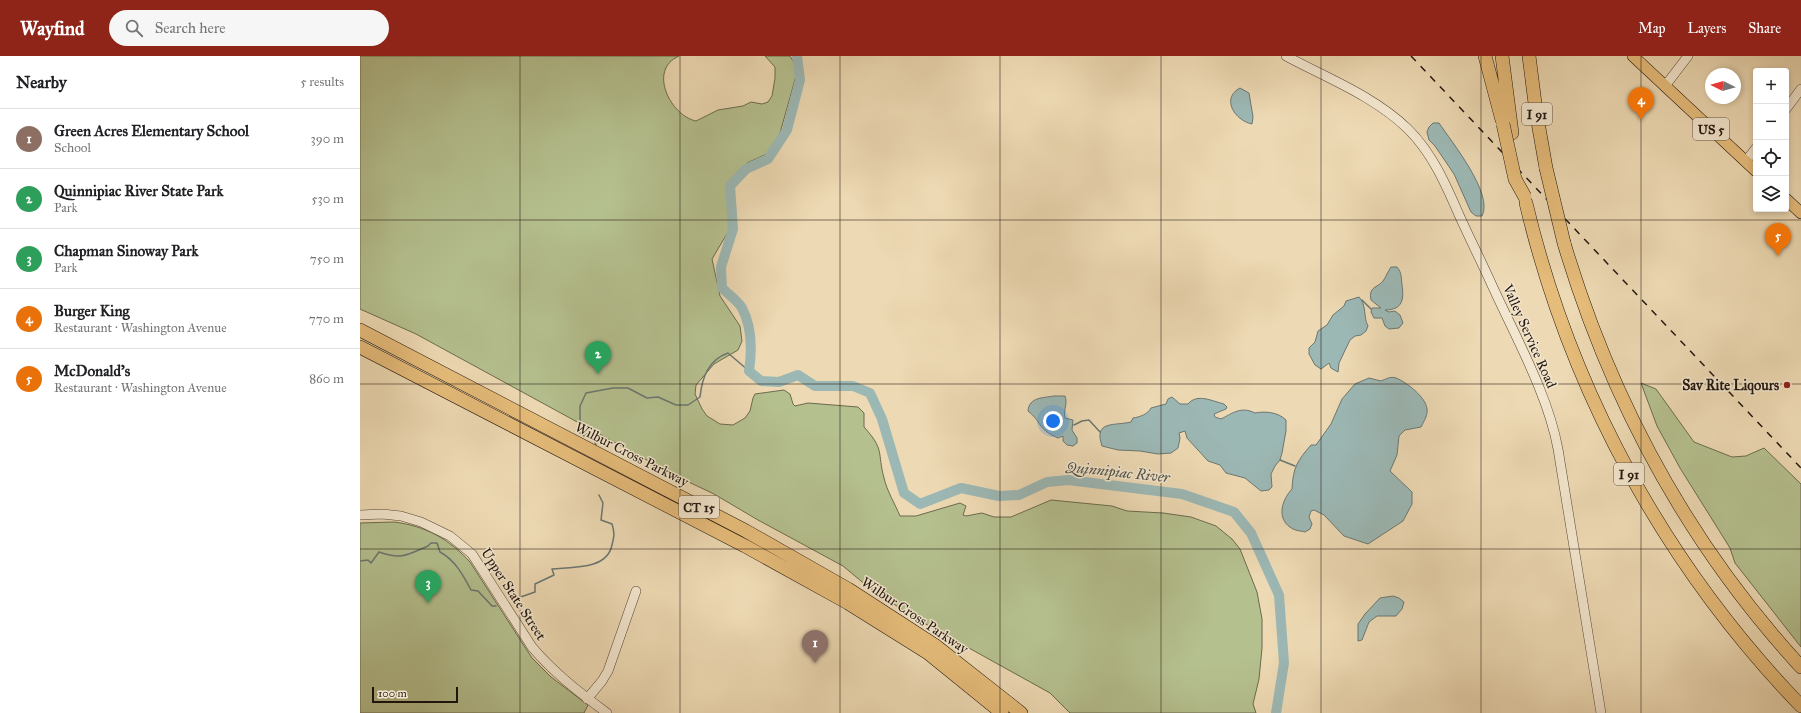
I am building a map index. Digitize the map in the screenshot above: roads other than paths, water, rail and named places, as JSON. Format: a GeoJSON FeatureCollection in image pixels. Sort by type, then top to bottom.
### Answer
{"type":"FeatureCollection","features":[{"type":"Feature","properties":{"kind":"highway"},"geometry":{"type":"LineString","coordinates":[[1485,56],[1497,95],[1514,179],[1525,200]]}},
{"type":"Feature","properties":{"kind":"highway","name":"I 91"},"geometry":{"type":"LineString","coordinates":[[1502,56],[1512,133],[1525,200],[1543,266],[1568,341],[1600,417],[1628,471],[1664,533],[1705,592],[1758,659],[1801,706]]}},
{"type":"Feature","properties":{"kind":"highway","name":"I 91"},"geometry":{"type":"LineString","coordinates":[[1529,56],[1536,111],[1546,168],[1564,243],[1585,309],[1628,412],[1661,475],[1697,533],[1730,581],[1754,612],[1801,667]]}},
{"type":"Feature","properties":{"kind":"highway","name":"Wilbur Cross Parkway"},"geometry":{"type":"LineString","coordinates":[[360,330],[746,531],[848,589],[936,646],[1021,713]]}},
{"type":"Feature","properties":{"kind":"highway","name":"Wilbur Cross Parkway"},"geometry":{"type":"LineString","coordinates":[[360,347],[745,546],[848,603],[928,653],[1002,713]]}},
{"type":"Feature","properties":{"kind":"main road","name":"US 5"},"geometry":{"type":"LineString","coordinates":[[1633,56],[1753,168]]}},
{"type":"Feature","properties":{"kind":"main road"},"geometry":{"type":"LineString","coordinates":[[1789,202],[1801,213]]}},
{"type":"Feature","properties":{"kind":"street","name":"Valley Service Road"},"geometry":{"type":"LineString","coordinates":[[1286,56],[1367,98],[1395,117],[1409,130],[1424,148],[1446,186],[1528,364],[1553,423],[1601,713]]}},
{"type":"Feature","properties":{"kind":"street"},"geometry":{"type":"LineString","coordinates":[[1665,86],[1688,56]]}},
{"type":"Feature","properties":{"kind":"street"},"geometry":{"type":"LineString","coordinates":[[1789,104],[1801,89]]}},
{"type":"Feature","properties":{"kind":"street"},"geometry":{"type":"LineString","coordinates":[[1746,161],[1753,152]]}},
{"type":"Feature","properties":{"kind":"street","name":"Upper State Street"},"geometry":{"type":"LineString","coordinates":[[360,515],[382,514],[401,516],[434,527],[456,540],[472,554],[532,648],[558,674],[587,699],[607,713]]}},
{"type":"Feature","properties":{"kind":"street"},"geometry":{"type":"LineString","coordinates":[[587,699],[608,671],[636,591]]}},
{"type":"Feature","properties":{"kind":"water"},"geometry":{"type":"Polygon","coordinates":[[[1240,88],[1249,93],[1253,117],[1252,124],[1240,118],[1232,108],[1231,97],[1234,92],[1240,88]]]}},
{"type":"Feature","properties":{"kind":"water"},"geometry":{"type":"Polygon","coordinates":[[[1433,123],[1439,123],[1470,168],[1482,195],[1484,206],[1482,216],[1476,216],[1471,212],[1454,174],[1435,146],[1429,140],[1427,132],[1433,123]]]}},
{"type":"Feature","properties":{"kind":"water"},"geometry":{"type":"Polygon","coordinates":[[[1391,267],[1397,267],[1401,273],[1403,295],[1399,306],[1391,310],[1385,310],[1389,312],[1395,311],[1400,315],[1403,323],[1399,328],[1389,329],[1385,326],[1382,318],[1374,318],[1371,312],[1372,308],[1381,308],[1371,300],[1370,295],[1372,290],[1383,281],[1391,267]]]}},
{"type":"Feature","properties":{"kind":"water"},"geometry":{"type":"Polygon","coordinates":[[[1359,297],[1364,307],[1368,326],[1366,331],[1350,340],[1339,363],[1338,372],[1331,368],[1329,363],[1321,369],[1315,365],[1309,354],[1309,348],[1315,342],[1318,331],[1327,325],[1333,315],[1344,306],[1346,301],[1359,297]]]}},
{"type":"Feature","properties":{"kind":"water"},"geometry":{"type":"Polygon","coordinates":[[[1394,377],[1415,390],[1426,404],[1427,414],[1421,427],[1405,430],[1399,436],[1397,455],[1390,471],[1412,492],[1412,504],[1403,521],[1368,544],[1344,536],[1324,515],[1314,510],[1311,511],[1309,517],[1312,524],[1310,529],[1305,532],[1293,529],[1284,521],[1282,510],[1285,499],[1292,489],[1293,476],[1297,465],[1311,445],[1316,445],[1331,424],[1342,399],[1355,384],[1369,378],[1381,381],[1394,377]]]}},
{"type":"Feature","properties":{"kind":"water"},"geometry":{"type":"Polygon","coordinates":[[[1065,396],[1065,418],[1073,420],[1072,430],[1077,438],[1077,443],[1073,446],[1067,445],[1063,441],[1063,436],[1058,438],[1046,432],[1028,411],[1031,403],[1037,399],[1065,396]]]}},
{"type":"Feature","properties":{"kind":"water"},"geometry":{"type":"Polygon","coordinates":[[[1172,397],[1180,404],[1188,404],[1200,398],[1224,404],[1227,407],[1226,409],[1214,414],[1215,417],[1221,419],[1241,410],[1255,413],[1271,413],[1283,417],[1286,420],[1286,431],[1280,460],[1271,474],[1272,487],[1269,490],[1261,491],[1245,478],[1226,473],[1220,465],[1208,461],[1187,438],[1185,431],[1179,433],[1180,438],[1178,448],[1171,453],[1158,454],[1118,450],[1102,446],[1100,432],[1103,428],[1112,424],[1131,422],[1133,418],[1144,415],[1151,408],[1166,404],[1168,399],[1172,397]]]}},
{"type":"Feature","properties":{"kind":"water"},"geometry":{"type":"Polygon","coordinates":[[[1393,596],[1404,602],[1402,609],[1396,616],[1377,616],[1369,622],[1362,640],[1358,641],[1358,624],[1365,614],[1380,598],[1393,596]]]}},
{"type":"Feature","properties":{"kind":"waterway","name":"Quinnipiac River"},"geometry":{"type":"LineString","coordinates":[[797,56],[800,80],[787,130],[768,159],[746,169],[730,186],[733,229],[721,267],[722,288],[742,308],[748,323],[751,355],[749,371],[761,381],[779,382],[798,375],[815,386],[853,386],[870,393],[882,419],[904,493],[920,504],[961,488],[999,496],[1019,495],[1047,482],[1068,480],[1182,494],[1234,512],[1251,533],[1279,595],[1284,663],[1276,713]]}},
{"type":"Feature","properties":{"kind":"waterway"},"geometry":{"type":"LineString","coordinates":[[1362,300],[1371,309]]}},
{"type":"Feature","properties":{"kind":"waterway"},"geometry":{"type":"LineString","coordinates":[[596,446],[594,437],[588,433],[584,436],[580,433],[580,406],[586,393],[613,388],[628,388],[647,398],[658,397],[676,405],[688,405],[700,397],[702,383],[707,370],[715,360],[721,356],[728,353],[749,371]]}},
{"type":"Feature","properties":{"kind":"waterway"},"geometry":{"type":"LineString","coordinates":[[1074,425],[1082,421],[1089,420],[1100,432]]}},
{"type":"Feature","properties":{"kind":"waterway"},"geometry":{"type":"LineString","coordinates":[[1280,460],[1295,466]]}},
{"type":"Feature","properties":{"kind":"waterway"},"geometry":{"type":"LineString","coordinates":[[512,600],[535,592],[535,584],[554,575],[552,569],[588,566],[603,559],[609,553],[612,545],[614,530],[612,524],[601,520],[603,503],[599,495]]}},
{"type":"Feature","properties":{"kind":"waterway"},"geometry":{"type":"LineString","coordinates":[[360,561],[368,560],[371,563],[379,552],[399,556],[415,552],[431,543],[437,543],[440,552],[450,559],[462,573],[471,590],[478,591],[492,606],[496,606]]}},
{"type":"Feature","properties":{"kind":"railway"},"geometry":{"type":"LineString","coordinates":[[1411,56],[1801,468]]}},
{"type":"Feature","properties":{"kind":"place","name":"Burger King"},"geometry":{"type":"Point","coordinates":[1641,120]}},
{"type":"Feature","properties":{"kind":"place","name":"McDonald's"},"geometry":{"type":"Point","coordinates":[1778,256]}},
{"type":"Feature","properties":{"kind":"place","name":"Quinnipiac River State Park"},"geometry":{"type":"Point","coordinates":[598,374]}},
{"type":"Feature","properties":{"kind":"place","name":"Sav Rite Liqours"},"geometry":{"type":"Point","coordinates":[1787,385]}},
{"type":"Feature","properties":{"kind":"place","name":"Chapman Sinoway Park"},"geometry":{"type":"Point","coordinates":[428,603]}},
{"type":"Feature","properties":{"kind":"place","name":"Green Acres Elementary School"},"geometry":{"type":"Point","coordinates":[815,663]}}]}
